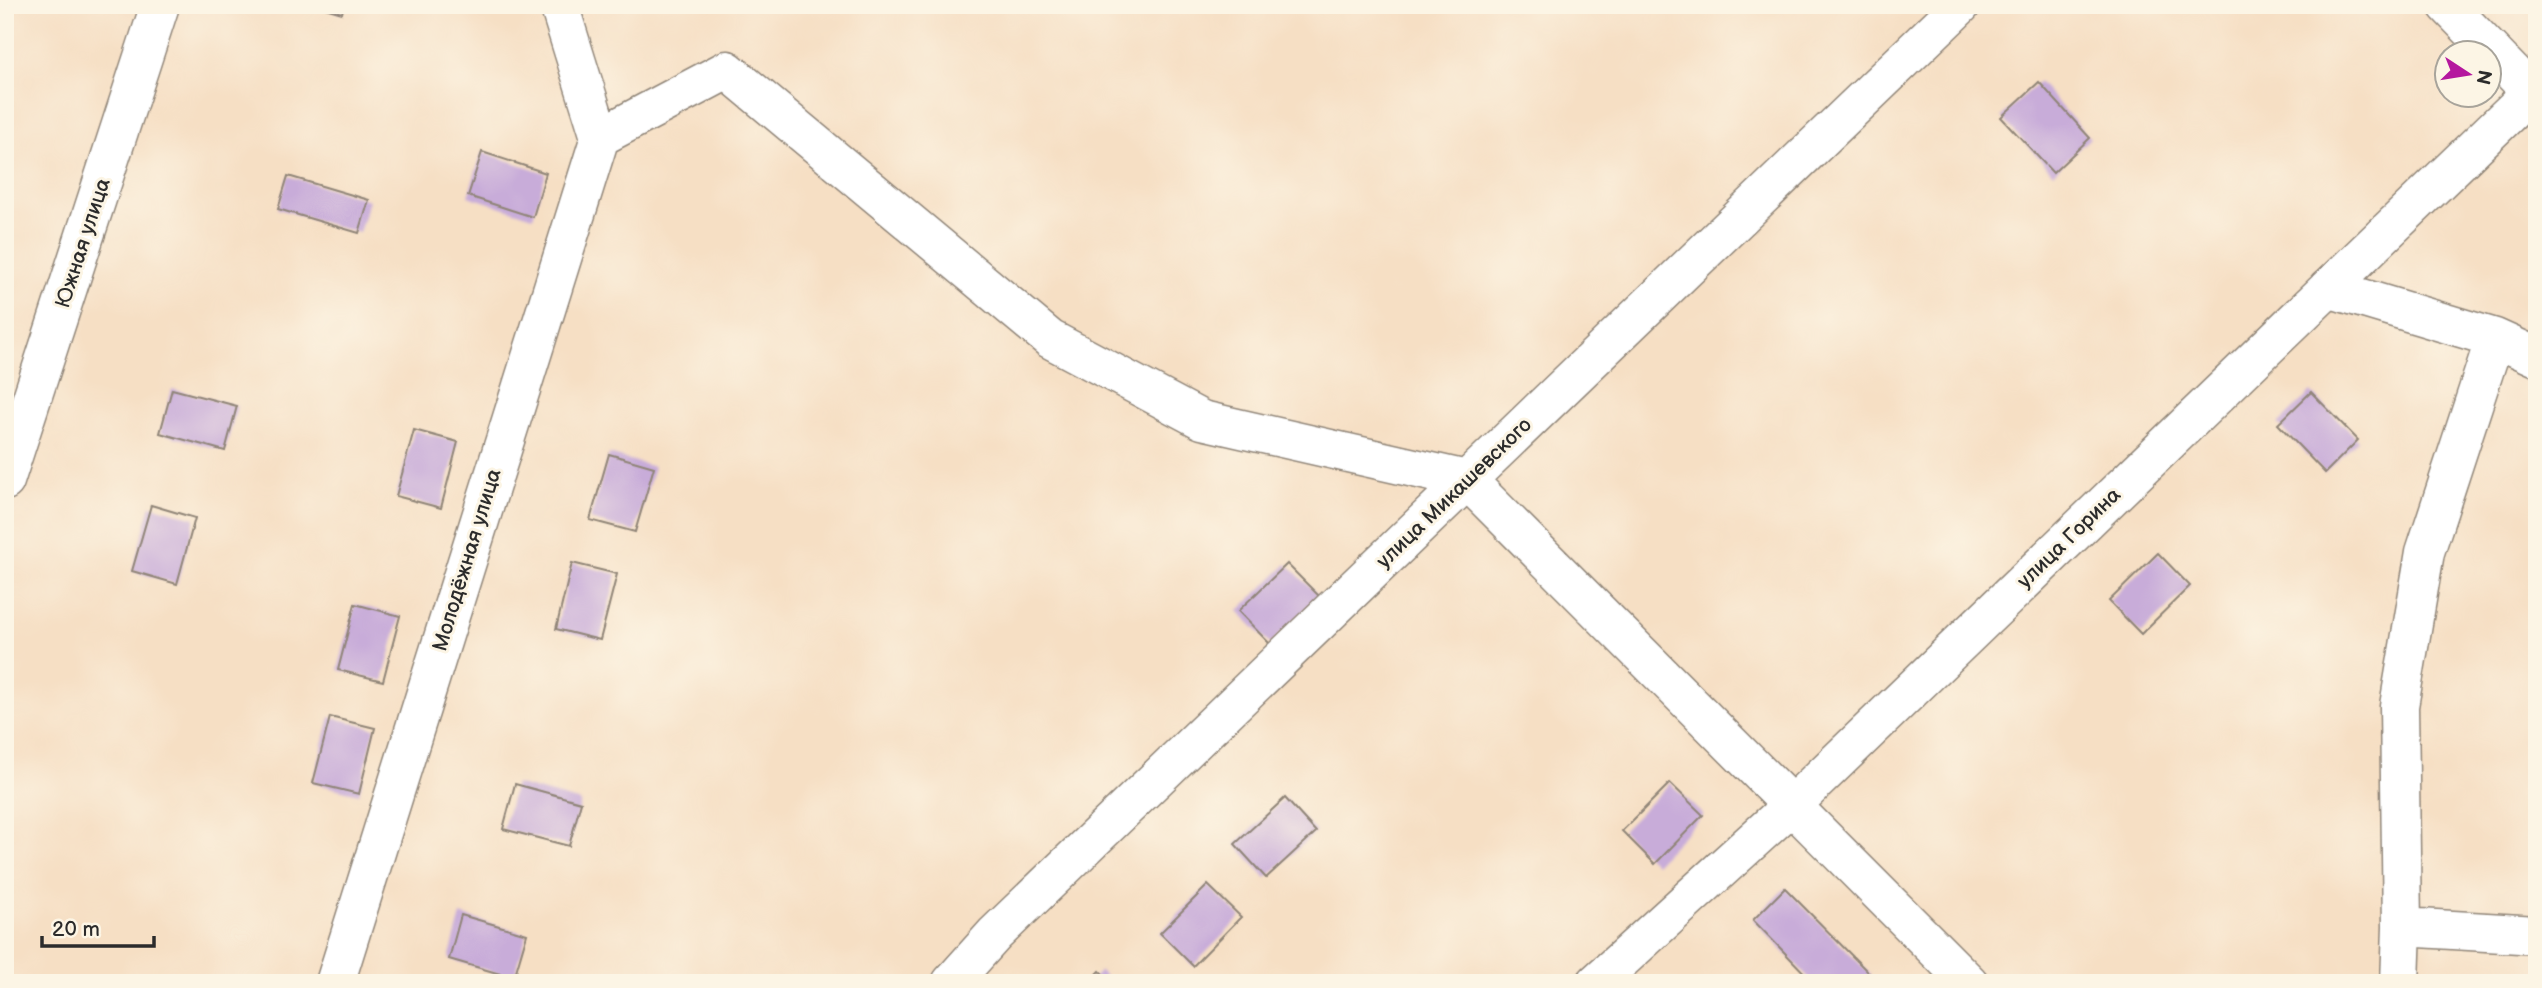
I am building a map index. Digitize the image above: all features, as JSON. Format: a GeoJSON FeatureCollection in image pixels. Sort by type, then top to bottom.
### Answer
{"type":"FeatureCollection","features":[{"type":"Feature","properties":{"kind":"street","name":"Южная улица"},"geometry":{"type":"LineString","coordinates":[[5,481],[160,5]]}},
{"type":"Feature","properties":{"kind":"street"},"geometry":{"type":"LineString","coordinates":[[559,5],[600,137],[727,70],[1050,340],[1202,420],[1467,480],[1969,983]]}},
{"type":"Feature","properties":{"kind":"street","name":"улица Микашевского"},"geometry":{"type":"LineString","coordinates":[[951,983],[995,934],[1961,5]]}},
{"type":"Feature","properties":{"kind":"street"},"geometry":{"type":"LineString","coordinates":[[2447,5],[2535,92]]}},
{"type":"Feature","properties":{"kind":"street","name":"улица Горина"},"geometry":{"type":"LineString","coordinates":[[1596,983],[1792,805],[2535,92]]}},
{"type":"Feature","properties":{"kind":"street","name":"Молодёжная улица"},"geometry":{"type":"LineString","coordinates":[[335,983],[600,137]]}},
{"type":"Feature","properties":{"kind":"street"},"geometry":{"type":"LineString","coordinates":[[2328,288],[2495,338],[2537,357]]}},
{"type":"Feature","properties":{"kind":"street"},"geometry":{"type":"LineString","coordinates":[[2400,983],[2402,927],[2399,706],[2425,552],[2495,338]]}},
{"type":"Feature","properties":{"kind":"street"},"geometry":{"type":"LineString","coordinates":[[2402,927],[2537,935]]}},
{"type":"Feature","properties":{"kind":"building"},"geometry":{"type":"Polygon","coordinates":[[[315,5],[344,5],[342,13],[315,5]]]}},
{"type":"Feature","properties":{"kind":"building"},"geometry":{"type":"Polygon","coordinates":[[[2039,82],[2090,138],[2053,173],[2001,117],[2039,82]]]}},
{"type":"Feature","properties":{"kind":"building"},"geometry":{"type":"Polygon","coordinates":[[[482,152],[546,173],[533,217],[468,196],[482,152]]]}},
{"type":"Feature","properties":{"kind":"building"},"geometry":{"type":"Polygon","coordinates":[[[288,176],[369,200],[359,233],[278,209],[288,176]]]}},
{"type":"Feature","properties":{"kind":"building"},"geometry":{"type":"Polygon","coordinates":[[[172,389],[237,406],[225,451],[160,433],[172,389]]]}},
{"type":"Feature","properties":{"kind":"building"},"geometry":{"type":"Polygon","coordinates":[[[2311,392],[2358,440],[2325,473],[2278,424],[2311,392]]]}},
{"type":"Feature","properties":{"kind":"building"},"geometry":{"type":"Polygon","coordinates":[[[414,430],[458,442],[441,508],[396,496],[414,430]]]}},
{"type":"Feature","properties":{"kind":"building"},"geometry":{"type":"Polygon","coordinates":[[[609,454],[654,467],[635,532],[590,520],[609,454]]]}},
{"type":"Feature","properties":{"kind":"building"},"geometry":{"type":"Polygon","coordinates":[[[151,505],[195,518],[177,584],[132,571],[151,505]]]}},
{"type":"Feature","properties":{"kind":"building"},"geometry":{"type":"Polygon","coordinates":[[[2158,553],[2190,586],[2141,634],[2109,601],[2158,553]]]}},
{"type":"Feature","properties":{"kind":"building"},"geometry":{"type":"Polygon","coordinates":[[[572,563],[617,574],[600,640],[556,629],[572,563]]]}},
{"type":"Feature","properties":{"kind":"building"},"geometry":{"type":"Polygon","coordinates":[[[1287,564],[1319,596],[1270,644],[1238,611],[1287,564]]]}},
{"type":"Feature","properties":{"kind":"building"},"geometry":{"type":"Polygon","coordinates":[[[355,604],[400,616],[383,681],[338,670],[355,604]]]}},
{"type":"Feature","properties":{"kind":"building"},"geometry":{"type":"Polygon","coordinates":[[[330,717],[375,728],[359,794],[313,783],[330,717]]]}},
{"type":"Feature","properties":{"kind":"building"},"geometry":{"type":"Polygon","coordinates":[[[1670,783],[1703,815],[1655,864],[1622,831],[1670,783]]]}},
{"type":"Feature","properties":{"kind":"building"},"geometry":{"type":"Polygon","coordinates":[[[515,784],[581,802],[569,846],[503,829],[515,784]]]}},
{"type":"Feature","properties":{"kind":"building"},"geometry":{"type":"Polygon","coordinates":[[[1285,798],[1316,832],[1266,878],[1235,844],[1285,798]]]}},
{"type":"Feature","properties":{"kind":"building"},"geometry":{"type":"Polygon","coordinates":[[[1208,885],[1241,917],[1193,966],[1160,933],[1208,885]]]}},
{"type":"Feature","properties":{"kind":"building"},"geometry":{"type":"Polygon","coordinates":[[[1785,888],[1871,975],[1863,983],[1814,983],[1753,920],[1785,888]]]}},
{"type":"Feature","properties":{"kind":"building"},"geometry":{"type":"Polygon","coordinates":[[[461,915],[527,934],[514,978],[449,959],[461,915]]]}},
{"type":"Feature","properties":{"kind":"building"},"geometry":{"type":"Polygon","coordinates":[[[1100,971],[1111,983],[1088,983],[1100,971]]]}}]}
